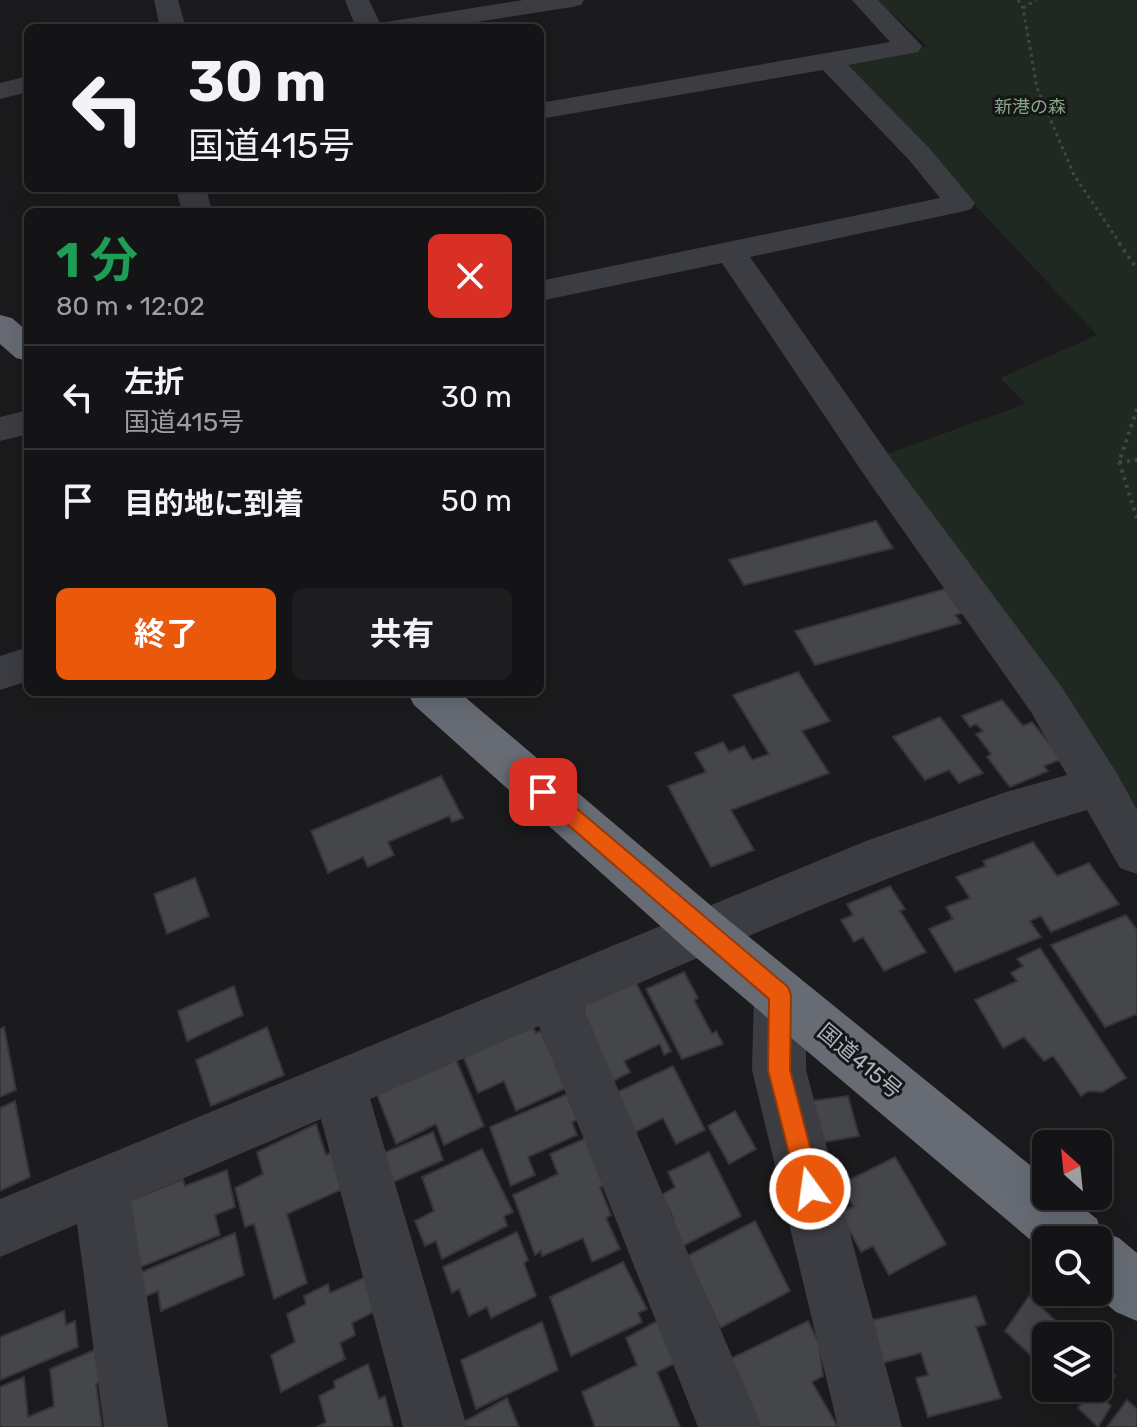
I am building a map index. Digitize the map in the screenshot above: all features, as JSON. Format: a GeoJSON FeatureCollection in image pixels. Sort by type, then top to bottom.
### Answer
{"type":"FeatureCollection","features":[{"type":"Feature","properties":{"kind":"highway"},"geometry":{"type":"LineString","coordinates":[[0,326],[24,347]]}},
{"type":"Feature","properties":{"kind":"highway","name":"国道415号"},"geometry":{"type":"LineString","coordinates":[[434,696],[704,932],[1059,1226]]}},
{"type":"Feature","properties":{"kind":"highway"},"geometry":{"type":"LineString","coordinates":[[1112,1270],[1137,1291]]}},
{"type":"Feature","properties":{"kind":"street"},"geometry":{"type":"LineString","coordinates":[[166,0],[172,24]]}},
{"type":"Feature","properties":{"kind":"street"},"geometry":{"type":"LineString","coordinates":[[357,0],[367,24]]}},
{"type":"Feature","properties":{"kind":"street"},"geometry":{"type":"LineString","coordinates":[[544,110],[909,46],[864,0]]}},
{"type":"Feature","properties":{"kind":"street"},"geometry":{"type":"LineString","coordinates":[[414,24],[559,1]]}},
{"type":"Feature","properties":{"kind":"street"},"geometry":{"type":"LineString","coordinates":[[544,290],[960,203],[920,155],[829,61]]}},
{"type":"Feature","properties":{"kind":"street"},"geometry":{"type":"LineString","coordinates":[[0,91],[24,85]]}},
{"type":"Feature","properties":{"kind":"street"},"geometry":{"type":"LineString","coordinates":[[729,250],[880,470],[1046,699],[1137,853]]}},
{"type":"Feature","properties":{"kind":"street"},"geometry":{"type":"LineString","coordinates":[[0,429],[24,423]]}},
{"type":"Feature","properties":{"kind":"street"},"geometry":{"type":"LineString","coordinates":[[0,673],[24,665]]}},
{"type":"Feature","properties":{"kind":"street"},"geometry":{"type":"LineString","coordinates":[[0,1228],[883,856],[1006,813],[1100,786]]}},
{"type":"Feature","properties":{"kind":"street"},"geometry":{"type":"LineString","coordinates":[[780,995],[779,1070],[870,1427]]}},
{"type":"Feature","properties":{"kind":"street"},"geometry":{"type":"LineString","coordinates":[[553,996],[730,1427]]}},
{"type":"Feature","properties":{"kind":"street"},"geometry":{"type":"LineString","coordinates":[[339,1085],[435,1427]]}},
{"type":"Feature","properties":{"kind":"street"},"geometry":{"type":"LineString","coordinates":[[100,1186],[136,1427]]}},
{"type":"Feature","properties":{"kind":"path"},"geometry":{"type":"LineString","coordinates":[[1018,0],[1023,8],[1037,88],[1074,175],[1134,260],[1137,269]]}},
{"type":"Feature","properties":{"kind":"path"},"geometry":{"type":"LineString","coordinates":[[1023,8],[1036,0]]}},
{"type":"Feature","properties":{"kind":"path"},"geometry":{"type":"LineString","coordinates":[[1137,409],[1119,462],[1137,518]]}},
{"type":"Feature","properties":{"kind":"path"},"geometry":{"type":"LineString","coordinates":[[1119,462],[1137,460]]}},
{"type":"Feature","properties":{"kind":"green space","name":"新港の森"},"geometry":{"type":"Polygon","coordinates":[[[877,0],[1137,0],[1137,822],[884,455],[1026,404],[1000,378],[1097,335],[842,63],[927,46],[877,0]]]}},
{"type":"Feature","properties":{"kind":"building"},"geometry":{"type":"Polygon","coordinates":[[[876,521],[893,548],[744,585],[729,560],[876,521]]]}},
{"type":"Feature","properties":{"kind":"building"},"geometry":{"type":"Polygon","coordinates":[[[945,589],[962,613],[955,615],[961,623],[815,665],[795,631],[945,589]]]}},
{"type":"Feature","properties":{"kind":"building"},"geometry":{"type":"Polygon","coordinates":[[[798,672],[830,721],[802,731],[829,773],[731,810],[754,850],[711,867],[668,786],[706,772],[695,753],[723,742],[729,752],[744,746],[752,760],[769,754],[733,695],[798,672]]]}},
{"type":"Feature","properties":{"kind":"building"},"geometry":{"type":"Polygon","coordinates":[[[1002,700],[1023,726],[1032,722],[1062,759],[1044,766],[1048,771],[1010,787],[987,757],[991,754],[976,734],[983,731],[976,724],[970,727],[962,716],[1002,700]]]}},
{"type":"Feature","properties":{"kind":"building"},"geometry":{"type":"Polygon","coordinates":[[[940,717],[983,773],[959,783],[949,770],[925,780],[893,737],[940,717]]]}},
{"type":"Feature","properties":{"kind":"building"},"geometry":{"type":"Polygon","coordinates":[[[441,776],[463,818],[452,822],[449,816],[388,842],[394,855],[368,867],[363,857],[328,873],[311,831],[441,776]]]}},
{"type":"Feature","properties":{"kind":"building"},"geometry":{"type":"Polygon","coordinates":[[[1033,842],[1057,876],[1089,863],[1119,904],[1051,932],[1041,916],[1030,921],[1041,937],[955,972],[929,929],[953,919],[946,907],[970,898],[956,877],[986,866],[983,861],[1033,842]]]}},
{"type":"Feature","properties":{"kind":"building"},"geometry":{"type":"Polygon","coordinates":[[[195,878],[209,916],[167,934],[154,894],[195,878]]]}},
{"type":"Feature","properties":{"kind":"building"},"geometry":{"type":"Polygon","coordinates":[[[890,886],[905,909],[900,911],[926,952],[884,971],[863,937],[854,942],[841,920],[853,915],[847,904],[890,886]]]}},
{"type":"Feature","properties":{"kind":"building"},"geometry":{"type":"Polygon","coordinates":[[[1126,915],[1137,930],[1137,1014],[1105,1027],[1051,945],[1126,915]]]}},
{"type":"Feature","properties":{"kind":"building"},"geometry":{"type":"Polygon","coordinates":[[[1040,948],[1126,1078],[1102,1092],[1089,1091],[1081,1096],[1053,1056],[1044,1061],[1024,1037],[1003,1048],[975,1000],[1017,981],[1011,973],[1023,966],[1017,959],[1040,948]]]}},
{"type":"Feature","properties":{"kind":"building"},"geometry":{"type":"Polygon","coordinates":[[[684,972],[698,998],[694,1000],[712,1034],[716,1031],[723,1044],[682,1059],[646,989],[684,972]]]}},
{"type":"Feature","properties":{"kind":"building"},"geometry":{"type":"Polygon","coordinates":[[[635,981],[671,1051],[664,1055],[660,1044],[624,1061],[630,1072],[610,1083],[581,1020],[585,1003],[635,981]]]}},
{"type":"Feature","properties":{"kind":"building"},"geometry":{"type":"Polygon","coordinates":[[[234,986],[243,1015],[187,1041],[178,1011],[234,986]]]}},
{"type":"Feature","properties":{"kind":"building"},"geometry":{"type":"Polygon","coordinates":[[[532,1026],[536,1033],[541,1031],[566,1088],[516,1111],[504,1081],[478,1093],[463,1056],[532,1026]]]}},
{"type":"Feature","properties":{"kind":"building"},"geometry":{"type":"Polygon","coordinates":[[[4,1027],[16,1090],[0,1097],[0,1029],[4,1027]]]}},
{"type":"Feature","properties":{"kind":"building"},"geometry":{"type":"Polygon","coordinates":[[[267,1027],[284,1075],[211,1106],[196,1060],[267,1027]]]}},
{"type":"Feature","properties":{"kind":"building"},"geometry":{"type":"Polygon","coordinates":[[[454,1055],[484,1126],[444,1145],[436,1124],[396,1144],[376,1092],[454,1055]]]}},
{"type":"Feature","properties":{"kind":"building"},"geometry":{"type":"Polygon","coordinates":[[[673,1066],[705,1130],[676,1144],[663,1118],[632,1134],[615,1093],[673,1066]]]}},
{"type":"Feature","properties":{"kind":"building"},"geometry":{"type":"Polygon","coordinates":[[[567,1094],[577,1120],[572,1122],[577,1135],[528,1157],[535,1175],[511,1186],[490,1127],[567,1094]]]}},
{"type":"Feature","properties":{"kind":"building"},"geometry":{"type":"Polygon","coordinates":[[[848,1096],[859,1136],[819,1143],[810,1101],[848,1096]]]}},
{"type":"Feature","properties":{"kind":"building"},"geometry":{"type":"Polygon","coordinates":[[[15,1101],[30,1177],[0,1191],[0,1108],[15,1101]]]}},
{"type":"Feature","properties":{"kind":"building"},"geometry":{"type":"Polygon","coordinates":[[[735,1111],[756,1149],[729,1164],[708,1126],[735,1111]]]}},
{"type":"Feature","properties":{"kind":"building"},"geometry":{"type":"Polygon","coordinates":[[[316,1124],[326,1155],[335,1150],[347,1187],[287,1214],[307,1283],[274,1299],[254,1224],[245,1227],[235,1188],[263,1174],[257,1152],[316,1124]]]}},
{"type":"Feature","properties":{"kind":"building"},"geometry":{"type":"Polygon","coordinates":[[[433,1132],[443,1160],[387,1185],[377,1156],[433,1132]]]}},
{"type":"Feature","properties":{"kind":"building"},"geometry":{"type":"Polygon","coordinates":[[[586,1138],[606,1185],[600,1187],[611,1215],[606,1218],[620,1249],[592,1262],[583,1238],[542,1256],[541,1251],[535,1255],[513,1195],[558,1174],[550,1154],[586,1138]]]}},
{"type":"Feature","properties":{"kind":"building"},"geometry":{"type":"Polygon","coordinates":[[[482,1149],[513,1212],[504,1216],[507,1226],[442,1259],[436,1241],[425,1246],[415,1221],[434,1211],[422,1177],[482,1149]]]}},
{"type":"Feature","properties":{"kind":"building"},"geometry":{"type":"Polygon","coordinates":[[[709,1152],[741,1216],[681,1247],[667,1220],[673,1218],[662,1195],[675,1187],[668,1172],[709,1152]]]}},
{"type":"Feature","properties":{"kind":"building"},"geometry":{"type":"Polygon","coordinates":[[[895,1157],[946,1244],[889,1275],[873,1246],[861,1252],[840,1213],[853,1206],[841,1184],[895,1157]]]}},
{"type":"Feature","properties":{"kind":"building"},"geometry":{"type":"Polygon","coordinates":[[[227,1170],[235,1207],[215,1215],[220,1235],[136,1269],[119,1205],[183,1179],[185,1186],[227,1170]]]}},
{"type":"Feature","properties":{"kind":"building"},"geometry":{"type":"Polygon","coordinates":[[[755,1221],[790,1291],[720,1328],[687,1256],[755,1221]]]}},
{"type":"Feature","properties":{"kind":"building"},"geometry":{"type":"Polygon","coordinates":[[[517,1232],[528,1260],[524,1263],[536,1296],[491,1318],[487,1307],[469,1316],[459,1289],[452,1293],[443,1267],[517,1232]]]}},
{"type":"Feature","properties":{"kind":"building"},"geometry":{"type":"Polygon","coordinates":[[[235,1233],[244,1275],[161,1311],[158,1291],[137,1300],[132,1276],[235,1233]]]}},
{"type":"Feature","properties":{"kind":"building"},"geometry":{"type":"Polygon","coordinates":[[[623,1262],[647,1309],[638,1313],[642,1322],[571,1356],[550,1297],[623,1262]]]}},
{"type":"Feature","properties":{"kind":"building"},"geometry":{"type":"Polygon","coordinates":[[[370,1275],[381,1308],[352,1323],[355,1335],[340,1343],[345,1359],[281,1392],[271,1355],[295,1342],[287,1314],[306,1304],[304,1296],[328,1284],[330,1293],[370,1275]]]}},
{"type":"Feature","properties":{"kind":"building"},"geometry":{"type":"Polygon","coordinates":[[[976,1296],[986,1324],[976,1327],[1001,1398],[928,1417],[916,1378],[928,1375],[921,1353],[878,1364],[865,1322],[976,1296]]]}},
{"type":"Feature","properties":{"kind":"building"},"geometry":{"type":"Polygon","coordinates":[[[1029,1296],[1032,1306],[1040,1306],[1057,1322],[1032,1322],[1032,1357],[1005,1331],[1029,1296]]]}},
{"type":"Feature","properties":{"kind":"building"},"geometry":{"type":"Polygon","coordinates":[[[64,1311],[66,1325],[75,1321],[78,1347],[0,1380],[0,1337],[64,1311]]]}},
{"type":"Feature","properties":{"kind":"building"},"geometry":{"type":"Polygon","coordinates":[[[659,1320],[678,1362],[657,1372],[680,1427],[595,1427],[582,1392],[637,1365],[626,1338],[659,1320]]]}},
{"type":"Feature","properties":{"kind":"building"},"geometry":{"type":"Polygon","coordinates":[[[808,1321],[819,1343],[823,1376],[812,1382],[838,1427],[755,1427],[728,1360],[808,1321]]]}},
{"type":"Feature","properties":{"kind":"building"},"geometry":{"type":"Polygon","coordinates":[[[542,1322],[558,1370],[476,1409],[461,1360],[542,1322]]]}},
{"type":"Feature","properties":{"kind":"building"},"geometry":{"type":"Polygon","coordinates":[[[104,1346],[109,1378],[96,1384],[102,1427],[0,1427],[0,1387],[24,1377],[28,1417],[54,1406],[50,1369],[104,1346]]]}},
{"type":"Feature","properties":{"kind":"building"},"geometry":{"type":"Polygon","coordinates":[[[368,1364],[379,1399],[385,1396],[393,1427],[317,1427],[326,1422],[319,1396],[335,1388],[334,1381],[368,1364]]]}},
{"type":"Feature","properties":{"kind":"building"},"geometry":{"type":"Polygon","coordinates":[[[507,1398],[519,1427],[461,1427],[460,1424],[507,1398]]]}},
{"type":"Feature","properties":{"kind":"building"},"geometry":{"type":"Polygon","coordinates":[[[1127,1400],[1137,1409],[1137,1427],[1107,1427],[1127,1400]]]}},
{"type":"Feature","properties":{"kind":"building"},"geometry":{"type":"Polygon","coordinates":[[[1079,1402],[1107,1402],[1111,1406],[1098,1427],[1078,1408],[1079,1402]]]}},
{"type":"Feature","properties":{"kind":"route"},"geometry":{"type":"LineString","coordinates":[[543,792],[780,995],[779,1070],[810,1189]]}}]}
